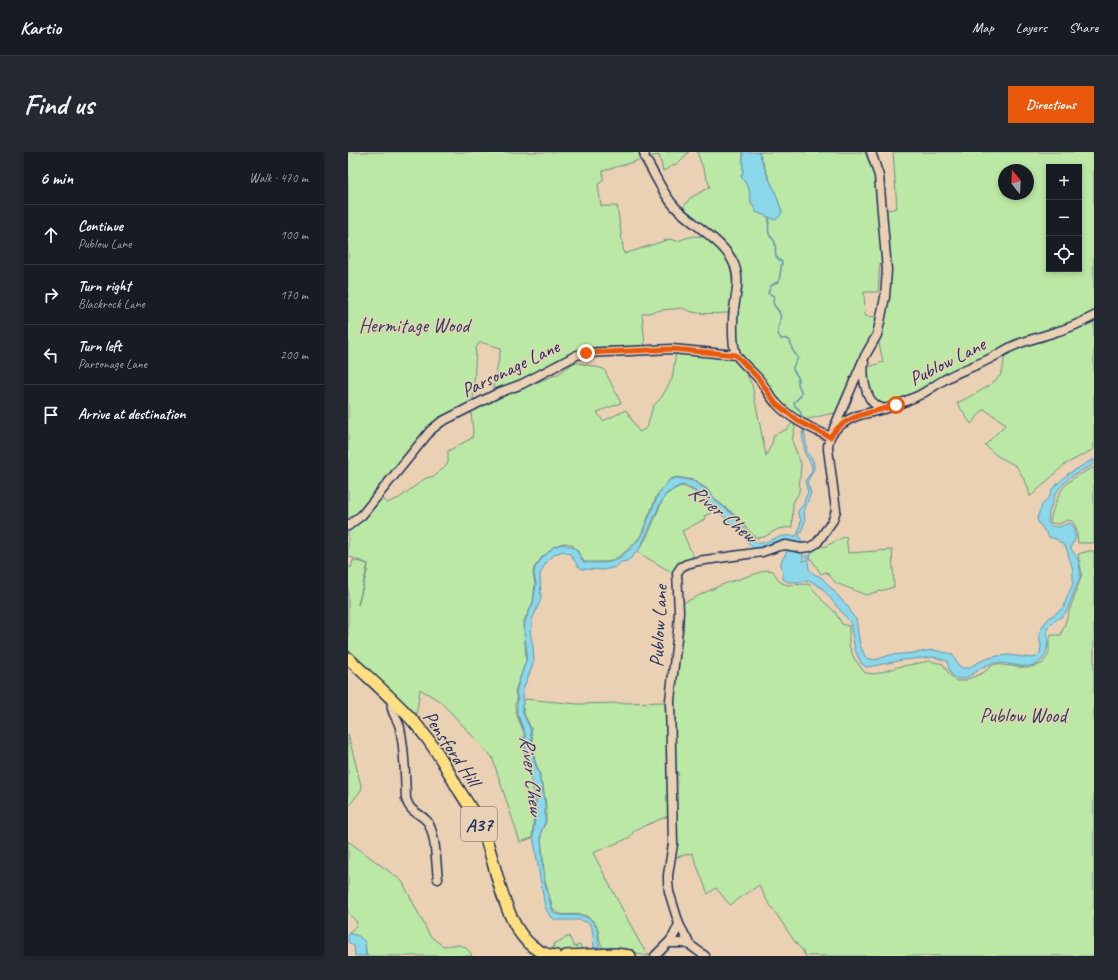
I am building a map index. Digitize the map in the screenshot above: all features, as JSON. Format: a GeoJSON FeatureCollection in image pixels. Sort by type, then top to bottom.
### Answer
{"type":"FeatureCollection","features":[{"type":"Feature","properties":{"kind":"highway","name":"Pensford Hill"},"geometry":{"type":"LineString","coordinates":[[348,658],[407,714],[434,748],[477,819],[482,830],[487,842],[505,904],[512,920],[518,930],[533,946],[539,951],[550,956]]}},
{"type":"Feature","properties":{"kind":"highway"},"geometry":{"type":"LineString","coordinates":[[566,956],[621,954],[630,956]]}},
{"type":"Feature","properties":{"kind":"street"},"geometry":{"type":"LineString","coordinates":[[644,152],[645,158],[668,198],[694,224],[718,243],[734,263],[738,281],[733,318],[736,355],[759,379],[776,404],[798,421],[831,435],[865,356],[877,335],[885,296],[887,270],[879,176],[871,152]]}},
{"type":"Feature","properties":{"kind":"street","name":"Publow Lane"},"geometry":{"type":"LineString","coordinates":[[679,924],[669,892],[668,882],[673,844],[670,700],[678,630],[679,610],[677,572],[681,567],[687,564],[762,552],[786,545],[801,548],[810,547],[817,543],[829,527],[836,510],[828,449],[831,435],[841,425],[862,414],[885,409],[924,393],[960,371],[995,357],[1020,343],[1069,328],[1094,316]]}},
{"type":"Feature","properties":{"kind":"street","name":"Parsonage Lane"},"geometry":{"type":"LineString","coordinates":[[348,526],[362,515],[431,430],[441,422],[474,404],[522,384],[577,355],[586,353],[672,349],[736,355]]}},
{"type":"Feature","properties":{"kind":"street"},"geometry":{"type":"LineString","coordinates":[[865,356],[863,379],[866,389],[870,399],[875,405],[885,409]]}},
{"type":"Feature","properties":{"kind":"street"},"geometry":{"type":"LineString","coordinates":[[393,700],[391,707],[400,727],[403,749],[406,799],[408,806],[427,822],[431,829],[434,839],[433,869],[438,879]]}},
{"type":"Feature","properties":{"kind":"street"},"geometry":{"type":"LineString","coordinates":[[655,956],[674,935],[679,924]]}},
{"type":"Feature","properties":{"kind":"street"},"geometry":{"type":"LineString","coordinates":[[679,924],[690,945]]}},
{"type":"Feature","properties":{"kind":"street"},"geometry":{"type":"LineString","coordinates":[[668,942],[690,945],[705,956]]}},
{"type":"Feature","properties":{"kind":"green space","name":"Hermitage Wood"},"geometry":{"type":"Polygon","coordinates":[[[348,152],[642,152],[643,159],[603,171],[603,181],[598,184],[601,206],[617,206],[624,254],[670,239],[676,241],[694,236],[704,237],[726,256],[731,266],[734,280],[731,313],[699,313],[687,311],[683,308],[642,314],[645,346],[596,347],[580,350],[535,374],[492,393],[501,348],[480,342],[476,348],[473,401],[441,417],[428,427],[362,510],[348,522],[348,152]]]}},
{"type":"Feature","properties":{"kind":"green space"},"geometry":{"type":"Polygon","coordinates":[[[646,152],[689,152],[678,163],[663,171],[659,155],[647,157],[646,152]]]}},
{"type":"Feature","properties":{"kind":"green space"},"geometry":{"type":"Polygon","coordinates":[[[697,152],[743,152],[743,172],[741,176],[749,189],[751,202],[756,212],[782,212],[759,152],[865,152],[874,175],[879,212],[897,208],[893,152],[1094,152],[1094,312],[923,391],[884,406],[877,404],[870,395],[865,368],[883,362],[878,339],[889,270],[880,263],[878,292],[864,292],[865,316],[878,317],[875,335],[854,374],[836,413],[802,420],[783,408],[740,355],[736,334],[737,266],[682,209],[690,198],[710,187],[697,152]]]}},
{"type":"Feature","properties":{"kind":"green space"},"geometry":{"type":"Polygon","coordinates":[[[1094,321],[1094,449],[1064,465],[1030,497],[1028,487],[1016,466],[996,455],[985,445],[1006,424],[984,409],[971,424],[957,403],[981,390],[998,378],[1003,369],[1004,355],[1025,346],[1074,331],[1094,321]]]}},
{"type":"Feature","properties":{"kind":"green space"},"geometry":{"type":"Polygon","coordinates":[[[676,352],[735,358],[740,361],[752,385],[766,456],[774,435],[787,429],[793,422],[795,427],[792,441],[801,464],[799,492],[793,503],[792,527],[778,529],[764,537],[756,538],[735,515],[717,501],[706,488],[693,480],[677,477],[670,479],[657,495],[638,539],[631,547],[616,558],[607,562],[584,562],[577,550],[572,545],[563,543],[553,547],[542,557],[534,568],[533,573],[535,585],[533,602],[524,621],[526,661],[515,691],[517,701],[515,704],[516,713],[524,733],[524,752],[534,793],[535,804],[532,838],[520,842],[492,757],[441,702],[420,689],[416,718],[348,650],[348,566],[351,568],[353,560],[368,564],[348,556],[348,532],[362,521],[380,498],[387,503],[399,498],[426,478],[435,476],[448,463],[448,451],[472,438],[473,432],[471,411],[503,396],[558,374],[575,362],[604,369],[621,403],[597,412],[603,421],[626,410],[639,432],[647,428],[653,406],[661,398],[672,379],[676,352]],[[368,564],[358,605],[367,572],[368,564]]]}},
{"type":"Feature","properties":{"kind":"green space"},"geometry":{"type":"Polygon","coordinates":[[[1094,467],[1094,543],[1078,543],[1076,527],[1072,521],[1067,520],[1054,524],[1050,522],[1051,517],[1057,499],[1067,483],[1094,467]]]}},
{"type":"Feature","properties":{"kind":"green space"},"geometry":{"type":"Polygon","coordinates":[[[682,486],[702,497],[713,509],[712,513],[704,516],[705,519],[682,531],[695,560],[676,569],[673,573],[637,552],[649,533],[664,497],[672,490],[682,486]]]}},
{"type":"Feature","properties":{"kind":"green space"},"geometry":{"type":"Polygon","coordinates":[[[846,536],[848,553],[892,550],[894,587],[866,595],[836,583],[826,572],[821,574],[810,557],[811,553],[820,543],[824,547],[846,536]]]}},
{"type":"Feature","properties":{"kind":"green space","name":"Publow Wood"},"geometry":{"type":"Polygon","coordinates":[[[1094,551],[1094,956],[805,956],[766,899],[759,885],[730,905],[716,888],[708,894],[692,853],[673,858],[674,778],[679,775],[674,769],[673,702],[683,603],[721,585],[767,570],[773,571],[780,582],[787,585],[809,584],[822,600],[835,612],[842,624],[849,626],[849,645],[854,658],[865,673],[875,674],[898,667],[930,661],[943,664],[949,674],[956,681],[963,681],[983,673],[995,664],[1027,668],[1042,664],[1049,654],[1049,641],[1051,635],[1061,635],[1082,574],[1078,554],[1094,551]]]}},
{"type":"Feature","properties":{"kind":"green space"},"geometry":{"type":"Polygon","coordinates":[[[525,699],[578,704],[665,702],[670,815],[635,830],[629,838],[593,853],[641,945],[649,955],[648,956],[627,949],[604,949],[601,945],[596,925],[588,917],[579,914],[560,914],[553,909],[545,881],[541,838],[541,832],[546,822],[546,806],[543,786],[540,781],[540,774],[535,761],[531,728],[522,706],[525,699]]]}},
{"type":"Feature","properties":{"kind":"green space"},"geometry":{"type":"Polygon","coordinates":[[[348,734],[362,789],[348,807],[348,734]]]}},
{"type":"Feature","properties":{"kind":"green space"},"geometry":{"type":"Polygon","coordinates":[[[348,841],[402,881],[430,936],[443,946],[463,946],[467,948],[472,956],[366,956],[366,947],[363,940],[348,933],[355,927],[357,922],[348,913],[348,841]]]}},
{"type":"Feature","properties":{"kind":"green space"},"geometry":{"type":"Polygon","coordinates":[[[569,936],[574,947],[580,945],[582,950],[552,951],[554,944],[569,936]]]}},
{"type":"Feature","properties":{"kind":"water"},"geometry":{"type":"Polygon","coordinates":[[[743,152],[759,152],[782,212],[775,220],[756,212],[751,202],[749,189],[741,176],[743,172],[743,152]]]}},
{"type":"Feature","properties":{"kind":"water","name":"River Chew"},"geometry":{"type":"Polygon","coordinates":[[[802,432],[805,434],[807,453],[813,460],[814,469],[807,482],[811,493],[804,511],[805,522],[799,536],[803,544],[802,561],[807,560],[805,556],[811,556],[808,563],[810,570],[814,574],[820,576],[849,608],[852,615],[856,619],[860,645],[866,658],[875,660],[890,655],[933,650],[952,654],[959,666],[962,668],[968,668],[983,660],[997,656],[1009,655],[1032,658],[1036,657],[1040,653],[1041,646],[1039,635],[1041,629],[1049,618],[1063,608],[1073,583],[1073,570],[1066,547],[1056,539],[1049,537],[1038,522],[1037,518],[1042,505],[1050,496],[1052,489],[1068,474],[1094,459],[1094,464],[1070,477],[1059,489],[1055,495],[1049,512],[1048,523],[1051,525],[1058,527],[1069,523],[1073,525],[1075,529],[1074,532],[1076,538],[1071,546],[1071,549],[1076,555],[1080,570],[1080,578],[1069,607],[1064,615],[1048,627],[1047,648],[1044,658],[1040,662],[1029,666],[993,663],[985,666],[968,677],[957,679],[949,670],[947,661],[934,657],[903,660],[866,667],[861,663],[855,650],[850,622],[822,588],[809,580],[788,582],[782,578],[783,572],[781,562],[791,544],[755,550],[749,544],[742,532],[694,490],[687,486],[682,485],[666,494],[640,548],[627,561],[621,562],[616,567],[604,570],[582,569],[578,566],[570,554],[563,551],[555,554],[545,564],[540,575],[541,599],[532,620],[532,628],[530,631],[534,660],[523,689],[522,706],[523,714],[530,728],[534,761],[539,773],[545,804],[545,822],[541,832],[541,839],[544,881],[552,909],[555,914],[583,916],[593,922],[597,929],[599,946],[602,949],[603,956],[596,956],[593,949],[592,928],[589,923],[581,920],[555,920],[550,916],[545,907],[533,836],[536,800],[525,750],[525,733],[517,713],[518,698],[516,694],[526,661],[527,652],[524,633],[525,621],[533,604],[536,584],[534,574],[535,568],[553,547],[563,544],[575,548],[584,563],[607,563],[619,558],[632,547],[642,535],[658,495],[669,480],[677,478],[693,481],[707,490],[717,502],[729,511],[757,543],[765,542],[781,536],[796,536],[801,520],[798,511],[804,504],[808,492],[805,481],[812,471],[811,463],[805,454],[802,432]]]}},
{"type":"Feature","properties":{"kind":"water"},"geometry":{"type":"Polygon","coordinates":[[[348,933],[359,936],[365,942],[366,956],[355,956],[354,946],[348,942],[348,933]]]}},
{"type":"Feature","properties":{"kind":"waterway"},"geometry":{"type":"LineString","coordinates":[[769,217],[769,234],[775,242],[776,256],[782,262],[779,281],[771,286],[768,293],[774,296],[773,303],[779,311],[781,317],[778,329],[779,335],[781,339],[787,339],[790,341],[798,358],[793,370],[798,377],[801,395],[794,403],[800,411],[802,418]]}},
{"type":"Feature","properties":{"kind":"waterway"},"geometry":{"type":"LineString","coordinates":[[803,429],[804,433]]}},
{"type":"Feature","properties":{"kind":"route"},"geometry":{"type":"LineString","coordinates":[[586,353],[672,349],[736,355],[759,379],[776,404],[798,421],[830,437],[841,425],[852,418],[896,405]]}}]}
